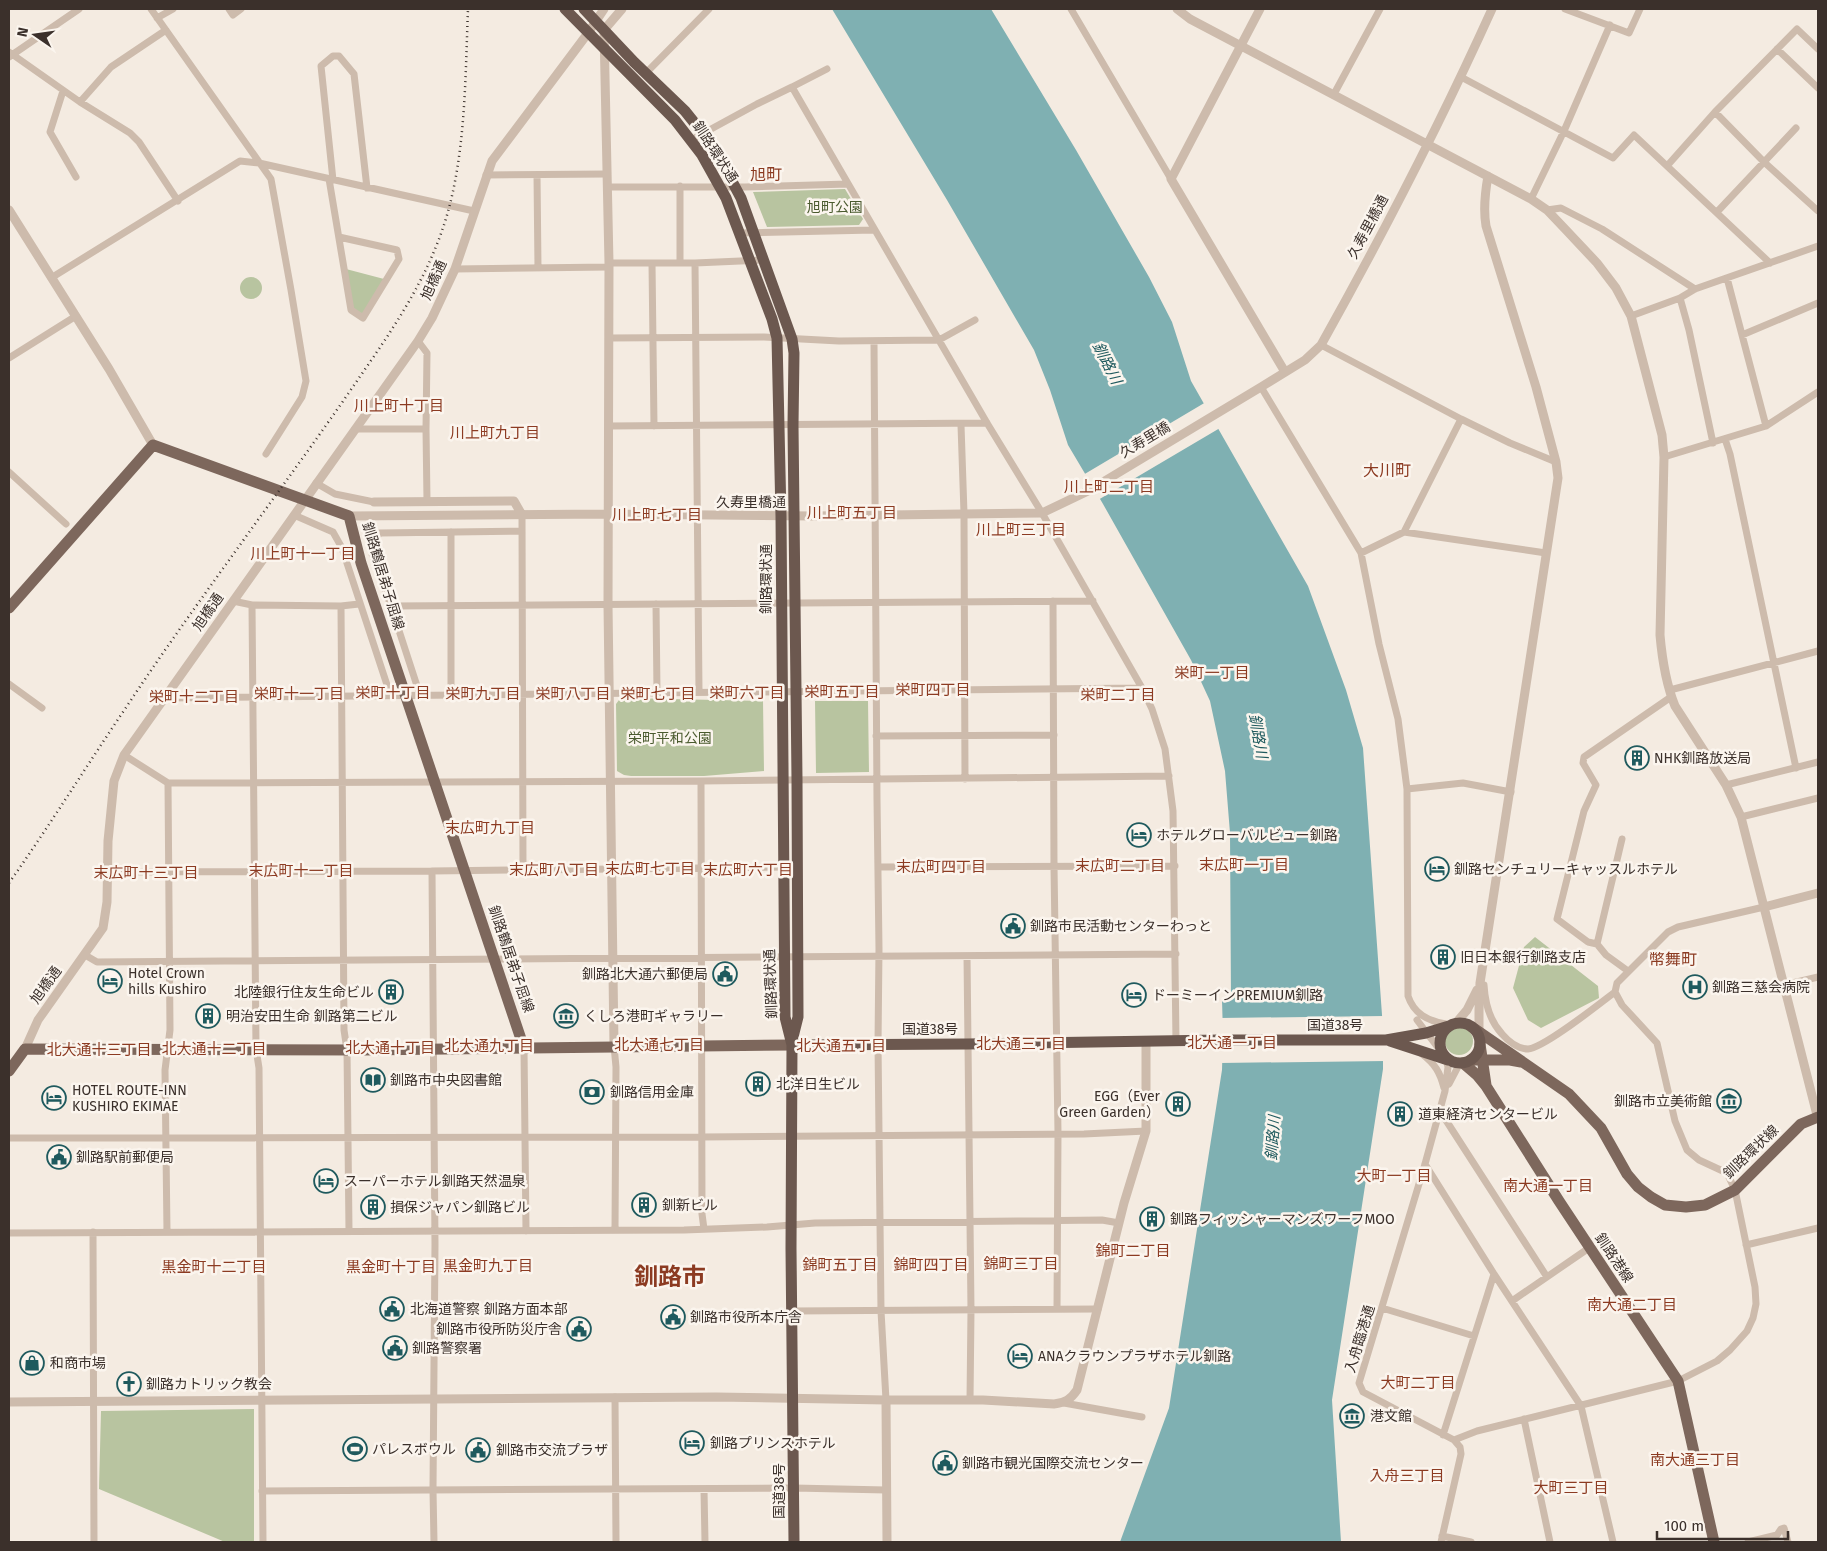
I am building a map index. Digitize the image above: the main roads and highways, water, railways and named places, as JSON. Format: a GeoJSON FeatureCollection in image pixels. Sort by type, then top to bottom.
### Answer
{"type":"FeatureCollection","features":[{"type":"Feature","properties":{"kind":"highway","name":"釧路環状通"},"geometry":{"type":"LineString","coordinates":[[565,9],[675,120],[691,140],[721,186],[772,319],[777,338],[781,516],[785,1017],[792,1045]]}},
{"type":"Feature","properties":{"kind":"highway","name":"釧路環状通"},"geometry":{"type":"LineString","coordinates":[[584,9],[684,111],[713,146],[736,187],[792,339],[794,353],[793,516],[798,1017],[792,1045]]}},
{"type":"Feature","properties":{"kind":"highway"},"geometry":{"type":"LineString","coordinates":[[1462,1022],[1478,1034],[1479,1050],[1458,1060],[1440,1041],[1444,1030],[1452,1025],[1462,1022]]}},
{"type":"Feature","properties":{"kind":"highway","name":"国道38号"},"geometry":{"type":"LineString","coordinates":[[794,1542],[792,1045],[1386,1040],[1426,1033],[1452,1025]]}},
{"type":"Feature","properties":{"kind":"highway","name":"国道38号"},"geometry":{"type":"LineString","coordinates":[[1386,1040],[1458,1060]]}},
{"type":"Feature","properties":{"kind":"main road","name":"釧路鶴居弟子屈線"},"geometry":{"type":"LineString","coordinates":[[9,608],[153,445],[350,516],[361,563],[524,1048]]}},
{"type":"Feature","properties":{"kind":"main road","name":"釧路環状線"},"geometry":{"type":"LineString","coordinates":[[1478,1034],[1525,1063],[1569,1094],[1601,1128],[1628,1174],[1638,1187],[1651,1198],[1665,1206],[1686,1207],[1705,1205],[1735,1190],[1801,1124],[1818,1118]]}},
{"type":"Feature","properties":{"kind":"main road"},"geometry":{"type":"LineString","coordinates":[[9,1072],[25,1049],[347,1050],[792,1045]]}},
{"type":"Feature","properties":{"kind":"main road","name":"釧路環状線"},"geometry":{"type":"LineString","coordinates":[[1458,1060],[1510,1060],[1525,1063]]}},
{"type":"Feature","properties":{"kind":"main road","name":"釧路港線"},"geometry":{"type":"LineString","coordinates":[[1458,1060],[1486,1086]]}},
{"type":"Feature","properties":{"kind":"main road","name":"釧路港線"},"geometry":{"type":"LineString","coordinates":[[1458,1060],[1486,1086],[1589,1248],[1678,1381],[1714,1542]]}},
{"type":"Feature","properties":{"kind":"water","name":"釧路川"},"geometry":{"type":"Polygon","coordinates":[[[832,9],[991,9],[1076,150],[1149,277],[1172,322],[1191,381],[1308,586],[1346,690],[1363,748],[1383,1029],[1383,1069],[1332,1400],[1341,1542],[1120,1542],[1169,1408],[1222,1070],[1222,1000],[1231,1000],[1230,833],[1225,771],[1210,701],[1191,660],[1068,445],[1050,390],[1034,350],[947,200],[832,9]]]}},
{"type":"Feature","properties":{"kind":"railway"},"geometry":{"type":"LineString","coordinates":[[9,883],[158,660],[372,359],[404,310],[423,275],[439,239],[448,212],[459,155],[465,96],[468,9]]}},
{"type":"Feature","properties":{"kind":"place","name":"NHK釧路放送局"},"geometry":{"type":"Point","coordinates":[1637,758]}},
{"type":"Feature","properties":{"kind":"place","name":"ホテルグローバルビュー釧路"},"geometry":{"type":"Point","coordinates":[1139,835]}},
{"type":"Feature","properties":{"kind":"place","name":"釧路センチュリーキャッスルホテル"},"geometry":{"type":"Point","coordinates":[1437,869]}},
{"type":"Feature","properties":{"kind":"place","name":"釧路市民活動センターわっと"},"geometry":{"type":"Point","coordinates":[1013,926]}},
{"type":"Feature","properties":{"kind":"place","name":"旧日本銀行釧路支店"},"geometry":{"type":"Point","coordinates":[1443,957]}},
{"type":"Feature","properties":{"kind":"place","name":"釧路北大通六郵便局"},"geometry":{"type":"Point","coordinates":[725,974]}},
{"type":"Feature","properties":{"kind":"place","name":"Hotel Crown hills Kushiro"},"geometry":{"type":"Point","coordinates":[110,981]}},
{"type":"Feature","properties":{"kind":"place","name":"釧路三慈会病院"},"geometry":{"type":"Point","coordinates":[1695,987]}},
{"type":"Feature","properties":{"kind":"place","name":"北陸銀行住友生命ビル"},"geometry":{"type":"Point","coordinates":[391,992]}},
{"type":"Feature","properties":{"kind":"place","name":"ドーミーインPREMIUM釧路"},"geometry":{"type":"Point","coordinates":[1134,995]}},
{"type":"Feature","properties":{"kind":"place","name":"明治安田生命 釧路第二ビル"},"geometry":{"type":"Point","coordinates":[208,1016]}},
{"type":"Feature","properties":{"kind":"place","name":"くしろ港町ギャラリー"},"geometry":{"type":"Point","coordinates":[566,1016]}},
{"type":"Feature","properties":{"kind":"place","name":"釧路市中央図書館"},"geometry":{"type":"Point","coordinates":[373,1080]}},
{"type":"Feature","properties":{"kind":"place","name":"北洋日生ビル"},"geometry":{"type":"Point","coordinates":[758,1084]}},
{"type":"Feature","properties":{"kind":"place","name":"釧路信用金庫"},"geometry":{"type":"Point","coordinates":[592,1092]}},
{"type":"Feature","properties":{"kind":"place","name":"HOTEL ROUTE-INN KUSHIRO EKIMAE"},"geometry":{"type":"Point","coordinates":[54,1098]}},
{"type":"Feature","properties":{"kind":"place","name":"釧路市立美術館"},"geometry":{"type":"Point","coordinates":[1729,1101]}},
{"type":"Feature","properties":{"kind":"place","name":"EGG（Ever Green Garden）"},"geometry":{"type":"Point","coordinates":[1178,1104]}},
{"type":"Feature","properties":{"kind":"place","name":"道東経済センタービル"},"geometry":{"type":"Point","coordinates":[1400,1114]}},
{"type":"Feature","properties":{"kind":"place","name":"釧路駅前郵便局"},"geometry":{"type":"Point","coordinates":[59,1157]}},
{"type":"Feature","properties":{"kind":"place","name":"スーパーホテル釧路天然温泉"},"geometry":{"type":"Point","coordinates":[326,1181]}},
{"type":"Feature","properties":{"kind":"place","name":"釧新ビル"},"geometry":{"type":"Point","coordinates":[644,1205]}},
{"type":"Feature","properties":{"kind":"place","name":"損保ジャパン釧路ビル"},"geometry":{"type":"Point","coordinates":[373,1207]}},
{"type":"Feature","properties":{"kind":"place","name":"釧路フィッシャーマンズワーフMOO"},"geometry":{"type":"Point","coordinates":[1152,1219]}},
{"type":"Feature","properties":{"kind":"place","name":"北海道警察 釧路方面本部"},"geometry":{"type":"Point","coordinates":[392,1309]}},
{"type":"Feature","properties":{"kind":"place","name":"釧路市役所本庁舎"},"geometry":{"type":"Point","coordinates":[673,1317]}},
{"type":"Feature","properties":{"kind":"place","name":"釧路市役所防災庁舎"},"geometry":{"type":"Point","coordinates":[579,1329]}},
{"type":"Feature","properties":{"kind":"place","name":"釧路警察署"},"geometry":{"type":"Point","coordinates":[395,1348]}},
{"type":"Feature","properties":{"kind":"place","name":"ANAクラウンプラザホテル釧路"},"geometry":{"type":"Point","coordinates":[1020,1356]}},
{"type":"Feature","properties":{"kind":"place","name":"和商市場"},"geometry":{"type":"Point","coordinates":[32,1363]}},
{"type":"Feature","properties":{"kind":"place","name":"釧路カトリック教会"},"geometry":{"type":"Point","coordinates":[129,1384]}},
{"type":"Feature","properties":{"kind":"place","name":"港文館"},"geometry":{"type":"Point","coordinates":[1352,1416]}},
{"type":"Feature","properties":{"kind":"place","name":"釧路プリンスホテル"},"geometry":{"type":"Point","coordinates":[692,1443]}},
{"type":"Feature","properties":{"kind":"place","name":"パレスボウル"},"geometry":{"type":"Point","coordinates":[355,1449]}},
{"type":"Feature","properties":{"kind":"place","name":"釧路市交流プラザ"},"geometry":{"type":"Point","coordinates":[478,1450]}},
{"type":"Feature","properties":{"kind":"place","name":"釧路市観光国際交流センター"},"geometry":{"type":"Point","coordinates":[945,1463]}},
{"type":"Feature","properties":{"kind":"district","name":"旭町"},"geometry":{"type":"Point","coordinates":[766,174]}},
{"type":"Feature","properties":{"kind":"district","name":"川上町十丁目"},"geometry":{"type":"Point","coordinates":[399,406]}},
{"type":"Feature","properties":{"kind":"district","name":"川上町九丁目"},"geometry":{"type":"Point","coordinates":[495,433]}},
{"type":"Feature","properties":{"kind":"district","name":"大川町"},"geometry":{"type":"Point","coordinates":[1387,470]}},
{"type":"Feature","properties":{"kind":"district","name":"川上町二丁目"},"geometry":{"type":"Point","coordinates":[1109,487]}},
{"type":"Feature","properties":{"kind":"district","name":"川上町五丁目"},"geometry":{"type":"Point","coordinates":[852,513]}},
{"type":"Feature","properties":{"kind":"district","name":"川上町七丁目"},"geometry":{"type":"Point","coordinates":[657,515]}},
{"type":"Feature","properties":{"kind":"district","name":"川上町三丁目"},"geometry":{"type":"Point","coordinates":[1021,530]}},
{"type":"Feature","properties":{"kind":"district","name":"川上町十一丁目"},"geometry":{"type":"Point","coordinates":[303,554]}},
{"type":"Feature","properties":{"kind":"district","name":"栄町一丁目"},"geometry":{"type":"Point","coordinates":[1212,673]}},
{"type":"Feature","properties":{"kind":"district","name":"栄町四丁目"},"geometry":{"type":"Point","coordinates":[933,690]}},
{"type":"Feature","properties":{"kind":"district","name":"栄町五丁目"},"geometry":{"type":"Point","coordinates":[842,692]}},
{"type":"Feature","properties":{"kind":"district","name":"栄町十丁目"},"geometry":{"type":"Point","coordinates":[393,693]}},
{"type":"Feature","properties":{"kind":"district","name":"栄町六丁目"},"geometry":{"type":"Point","coordinates":[747,693]}},
{"type":"Feature","properties":{"kind":"district","name":"栄町十一丁目"},"geometry":{"type":"Point","coordinates":[299,694]}},
{"type":"Feature","properties":{"kind":"district","name":"栄町九丁目"},"geometry":{"type":"Point","coordinates":[483,694]}},
{"type":"Feature","properties":{"kind":"district","name":"栄町八丁目"},"geometry":{"type":"Point","coordinates":[573,694]}},
{"type":"Feature","properties":{"kind":"district","name":"栄町七丁目"},"geometry":{"type":"Point","coordinates":[658,694]}},
{"type":"Feature","properties":{"kind":"district","name":"栄町二丁目"},"geometry":{"type":"Point","coordinates":[1118,695]}},
{"type":"Feature","properties":{"kind":"district","name":"栄町十二丁目"},"geometry":{"type":"Point","coordinates":[194,697]}},
{"type":"Feature","properties":{"kind":"district","name":"末広町九丁目"},"geometry":{"type":"Point","coordinates":[490,828]}},
{"type":"Feature","properties":{"kind":"district","name":"末広町一丁目"},"geometry":{"type":"Point","coordinates":[1244,865]}},
{"type":"Feature","properties":{"kind":"district","name":"末広町二丁目"},"geometry":{"type":"Point","coordinates":[1120,866]}},
{"type":"Feature","properties":{"kind":"district","name":"末広町四丁目"},"geometry":{"type":"Point","coordinates":[941,867]}},
{"type":"Feature","properties":{"kind":"district","name":"末広町七丁目"},"geometry":{"type":"Point","coordinates":[650,869]}},
{"type":"Feature","properties":{"kind":"district","name":"末広町八丁目"},"geometry":{"type":"Point","coordinates":[554,870]}},
{"type":"Feature","properties":{"kind":"district","name":"末広町六丁目"},"geometry":{"type":"Point","coordinates":[748,870]}},
{"type":"Feature","properties":{"kind":"district","name":"末広町十一丁目"},"geometry":{"type":"Point","coordinates":[301,871]}},
{"type":"Feature","properties":{"kind":"district","name":"末広町十三丁目"},"geometry":{"type":"Point","coordinates":[146,873]}},
{"type":"Feature","properties":{"kind":"district","name":"幣舞町"},"geometry":{"type":"Point","coordinates":[1673,959]}},
{"type":"Feature","properties":{"kind":"district","name":"北大通一丁目"},"geometry":{"type":"Point","coordinates":[1232,1043]}},
{"type":"Feature","properties":{"kind":"district","name":"北大通三丁目"},"geometry":{"type":"Point","coordinates":[1021,1044]}},
{"type":"Feature","properties":{"kind":"district","name":"北大通七丁目"},"geometry":{"type":"Point","coordinates":[659,1045]}},
{"type":"Feature","properties":{"kind":"district","name":"北大通九丁目"},"geometry":{"type":"Point","coordinates":[489,1046]}},
{"type":"Feature","properties":{"kind":"district","name":"北大通五丁目"},"geometry":{"type":"Point","coordinates":[841,1046]}},
{"type":"Feature","properties":{"kind":"district","name":"北大通十丁目"},"geometry":{"type":"Point","coordinates":[390,1048]}},
{"type":"Feature","properties":{"kind":"district","name":"北大通十二丁目"},"geometry":{"type":"Point","coordinates":[214,1049]}},
{"type":"Feature","properties":{"kind":"district","name":"北大通十三丁目"},"geometry":{"type":"Point","coordinates":[99,1050]}},
{"type":"Feature","properties":{"kind":"district","name":"大町一丁目"},"geometry":{"type":"Point","coordinates":[1394,1176]}},
{"type":"Feature","properties":{"kind":"district","name":"南大通一丁目"},"geometry":{"type":"Point","coordinates":[1548,1186]}},
{"type":"Feature","properties":{"kind":"district","name":"錦町二丁目"},"geometry":{"type":"Point","coordinates":[1133,1251]}},
{"type":"Feature","properties":{"kind":"district","name":"錦町三丁目"},"geometry":{"type":"Point","coordinates":[1021,1264]}},
{"type":"Feature","properties":{"kind":"district","name":"錦町五丁目"},"geometry":{"type":"Point","coordinates":[840,1265]}},
{"type":"Feature","properties":{"kind":"district","name":"錦町四丁目"},"geometry":{"type":"Point","coordinates":[931,1265]}},
{"type":"Feature","properties":{"kind":"district","name":"黒金町九丁目"},"geometry":{"type":"Point","coordinates":[488,1266]}},
{"type":"Feature","properties":{"kind":"district","name":"黒金町十二丁目"},"geometry":{"type":"Point","coordinates":[214,1267]}},
{"type":"Feature","properties":{"kind":"district","name":"黒金町十丁目"},"geometry":{"type":"Point","coordinates":[391,1267]}},
{"type":"Feature","properties":{"kind":"district","name":"釧路市"},"geometry":{"type":"Point","coordinates":[670,1277]}},
{"type":"Feature","properties":{"kind":"district","name":"南大通二丁目"},"geometry":{"type":"Point","coordinates":[1632,1305]}},
{"type":"Feature","properties":{"kind":"district","name":"大町二丁目"},"geometry":{"type":"Point","coordinates":[1418,1383]}},
{"type":"Feature","properties":{"kind":"district","name":"南大通三丁目"},"geometry":{"type":"Point","coordinates":[1695,1460]}},
{"type":"Feature","properties":{"kind":"district","name":"入舟三丁目"},"geometry":{"type":"Point","coordinates":[1407,1476]}},
{"type":"Feature","properties":{"kind":"district","name":"大町三丁目"},"geometry":{"type":"Point","coordinates":[1571,1488]}},
{"type":"Feature","properties":{"kind":"park label","name":"旭町公園"},"geometry":{"type":"Point","coordinates":[835,207]}},
{"type":"Feature","properties":{"kind":"park label","name":"栄町平和公園"},"geometry":{"type":"Point","coordinates":[670,738]}}]}
